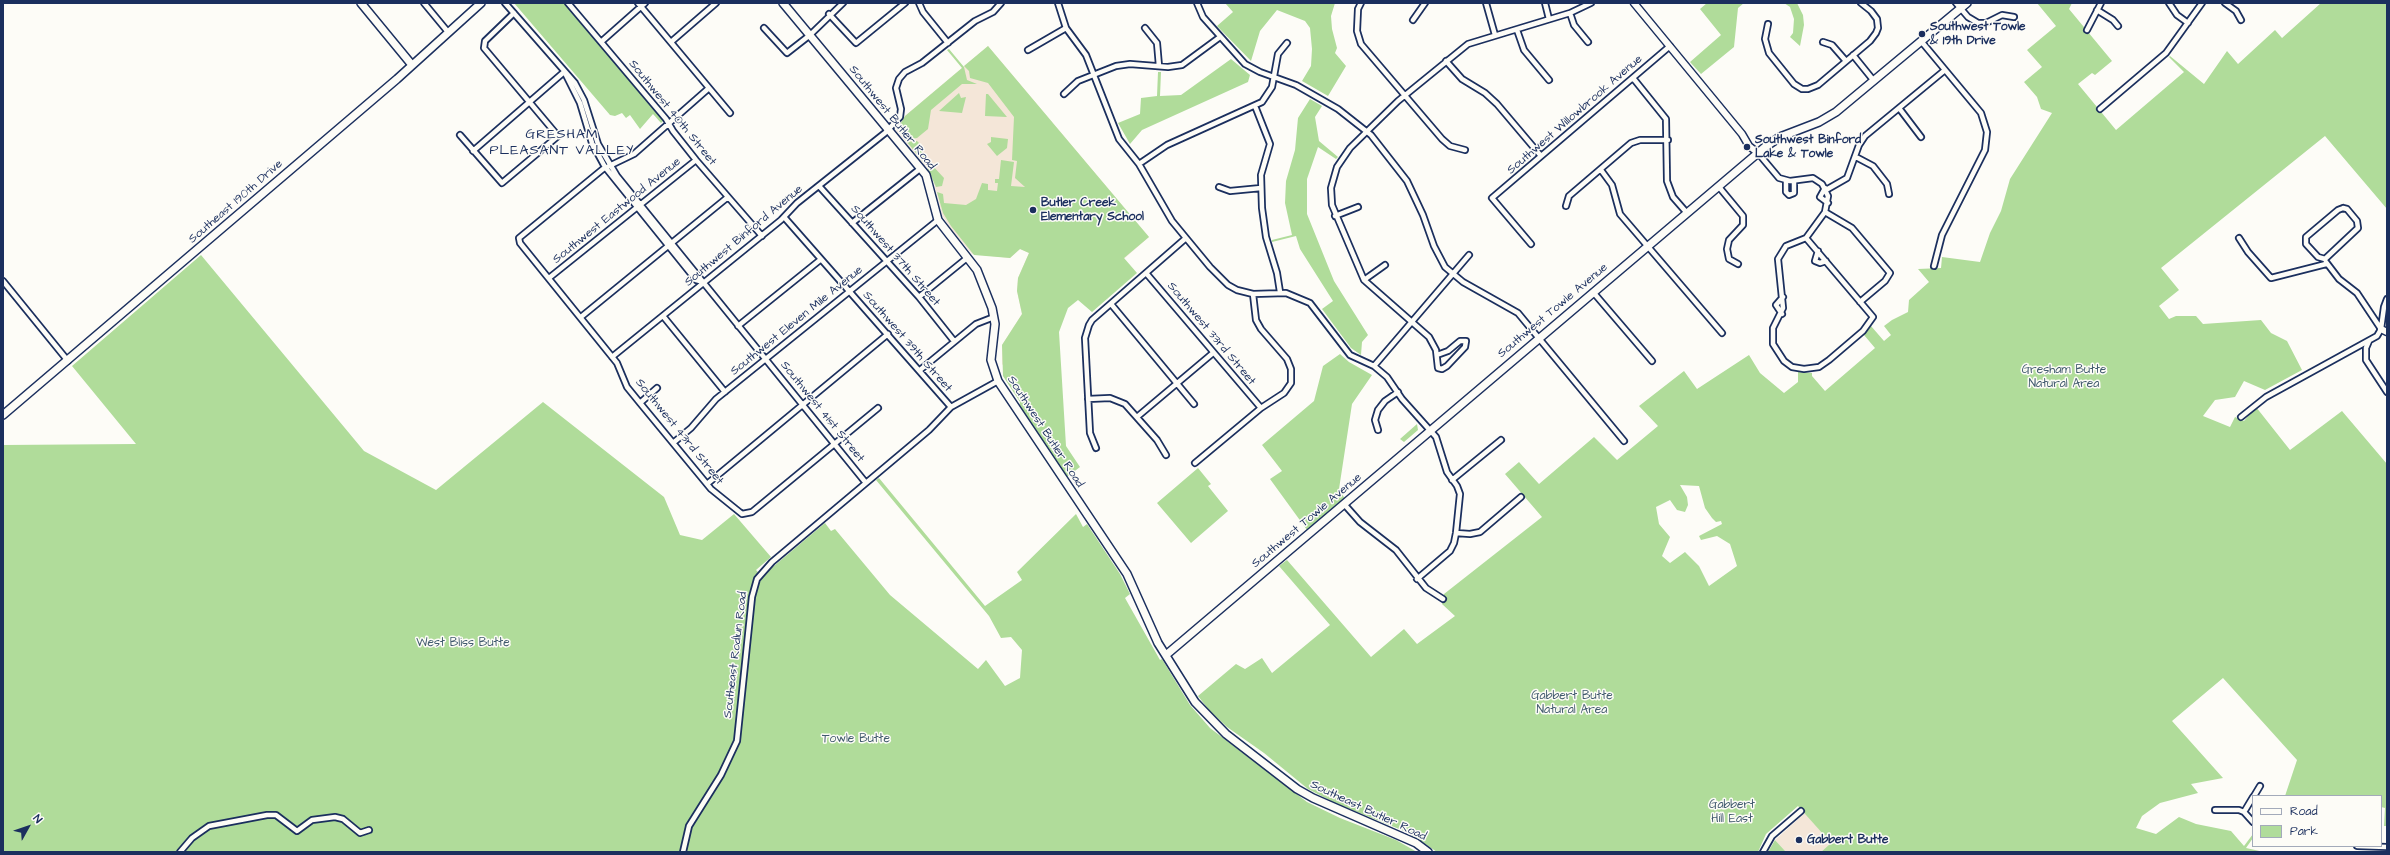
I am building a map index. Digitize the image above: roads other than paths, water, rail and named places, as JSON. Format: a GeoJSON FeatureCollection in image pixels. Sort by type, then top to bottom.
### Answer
{"type":"FeatureCollection","features":[{"type":"Feature","properties":{"kind":"main road"},"geometry":{"type":"LineString","coordinates":[[361,3],[412,65]]}},
{"type":"Feature","properties":{"kind":"main road","name":"Southeast 190th Drive"},"geometry":{"type":"LineString","coordinates":[[3,416],[412,65],[481,3]]}},
{"type":"Feature","properties":{"kind":"main road","name":"Southwest Butler Road"},"geometry":{"type":"LineString","coordinates":[[783,3],[889,129],[921,168],[928,179],[938,220],[981,277],[994,317],[991,360],[998,381],[1127,574],[1155,637],[1166,655]]}},
{"type":"Feature","properties":{"kind":"main road","name":"Southwest Towle Avenue"},"geometry":{"type":"LineString","coordinates":[[1166,655],[1539,338],[1720,187],[1758,153],[1780,137],[1830,116],[1921,41],[1958,6],[1967,3]]}},
{"type":"Feature","properties":{"kind":"main road","name":"Southeast Butler Road"},"geometry":{"type":"LineString","coordinates":[[1166,655],[1192,697],[1216,726],[1297,789],[1313,798],[1412,841],[1428,852]]}},
{"type":"Feature","properties":{"kind":"street"},"geometry":{"type":"LineString","coordinates":[[424,3],[448,32]]}},
{"type":"Feature","properties":{"kind":"street","name":"Southwest 41st Street"},"geometry":{"type":"LineString","coordinates":[[505,3],[564,72],[572,78],[580,92],[607,166],[638,206],[866,483]]}},
{"type":"Feature","properties":{"kind":"street","name":"Southwest 40th Street"},"geometry":{"type":"LineString","coordinates":[[568,3],[696,160],[762,236]]}},
{"type":"Feature","properties":{"kind":"street"},"geometry":{"type":"LineString","coordinates":[[601,42],[639,5],[645,3]]}},
{"type":"Feature","properties":{"kind":"street"},"geometry":{"type":"LineString","coordinates":[[671,42],[716,3]]}},
{"type":"Feature","properties":{"kind":"street"},"geometry":{"type":"LineString","coordinates":[[764,28],[787,53],[810,35],[829,14],[843,3]]}},
{"type":"Feature","properties":{"kind":"street"},"geometry":{"type":"LineString","coordinates":[[829,14],[856,43],[905,3]]}},
{"type":"Feature","properties":{"kind":"street"},"geometry":{"type":"LineString","coordinates":[[919,3],[923,12],[948,43],[967,27],[993,12],[1001,3]]}},
{"type":"Feature","properties":{"kind":"street"},"geometry":{"type":"LineString","coordinates":[[1058,3],[1066,28],[1086,54],[1116,133],[1139,164],[1168,216],[1186,238],[1228,285],[1237,290],[1253,294],[1280,292],[1291,294],[1310,303],[1321,314],[1350,355],[1374,366],[1387,377],[1438,441],[1443,463],[1458,489],[1460,499],[1456,533],[1454,543],[1450,551],[1417,579]]}},
{"type":"Feature","properties":{"kind":"street"},"geometry":{"type":"LineString","coordinates":[[1197,3],[1203,17],[1245,64],[1273,77],[1296,85],[1338,109],[1366,131],[1382,147],[1407,181],[1423,215],[1436,252],[1452,274],[1463,282],[1511,308],[1525,320],[1624,441]]}},
{"type":"Feature","properties":{"kind":"street"},"geometry":{"type":"LineString","coordinates":[[1361,3],[1358,9],[1357,34],[1366,50],[1442,139],[1450,146],[1465,150]]}},
{"type":"Feature","properties":{"kind":"street"},"geometry":{"type":"LineString","coordinates":[[1413,20],[1425,3]]}},
{"type":"Feature","properties":{"kind":"street"},"geometry":{"type":"LineString","coordinates":[[1486,3],[1495,35]]}},
{"type":"Feature","properties":{"kind":"street"},"geometry":{"type":"LineString","coordinates":[[1544,3],[1548,19]]}},
{"type":"Feature","properties":{"kind":"street"},"geometry":{"type":"LineString","coordinates":[[1437,355],[1448,351],[1460,341],[1466,341],[1465,347],[1442,369],[1438,368],[1437,355],[1429,337],[1364,280],[1335,216],[1331,194],[1335,172],[1342,157],[1366,131],[1405,95],[1468,44],[1570,13],[1591,3]]}},
{"type":"Feature","properties":{"kind":"street"},"geometry":{"type":"LineString","coordinates":[[1634,3],[1742,134],[1747,137],[1775,174],[1786,181],[1813,178],[1825,189],[1828,203],[1825,212],[1806,238],[1786,246],[1779,254],[1778,263],[1783,297],[1782,314],[1772,332],[1775,349],[1788,364],[1804,369],[1819,367],[1863,331],[1873,317],[1806,238]]}},
{"type":"Feature","properties":{"kind":"street"},"geometry":{"type":"LineString","coordinates":[[1768,24],[1765,39],[1769,54],[1794,84],[1802,89],[1808,89],[1818,85],[1870,41],[1878,28],[1874,14],[1861,3]]}},
{"type":"Feature","properties":{"kind":"street"},"geometry":{"type":"LineString","coordinates":[[2087,30],[2101,3]]}},
{"type":"Feature","properties":{"kind":"street"},"geometry":{"type":"LineString","coordinates":[[2169,3],[2177,15],[2188,23]]}},
{"type":"Feature","properties":{"kind":"street"},"geometry":{"type":"LineString","coordinates":[[2100,109],[2162,57],[2202,3]]}},
{"type":"Feature","properties":{"kind":"street"},"geometry":{"type":"LineString","coordinates":[[2225,3],[2236,11],[2241,20]]}},
{"type":"Feature","properties":{"kind":"street"},"geometry":{"type":"LineString","coordinates":[[639,5],[730,113]]}},
{"type":"Feature","properties":{"kind":"street"},"geometry":{"type":"LineString","coordinates":[[1958,6],[1972,20],[1981,23],[1990,22],[2002,15],[2014,17]]}},
{"type":"Feature","properties":{"kind":"street"},"geometry":{"type":"LineString","coordinates":[[2097,10],[2113,20],[2118,26]]}},
{"type":"Feature","properties":{"kind":"street"},"geometry":{"type":"LineString","coordinates":[[460,135],[502,183],[558,135],[484,48],[483,44],[514,13]]}},
{"type":"Feature","properties":{"kind":"street"},"geometry":{"type":"LineString","coordinates":[[1570,13],[1574,25],[1588,42]]}},
{"type":"Feature","properties":{"kind":"street"},"geometry":{"type":"LineString","coordinates":[[1028,50],[1066,28]]}},
{"type":"Feature","properties":{"kind":"street"},"geometry":{"type":"LineString","coordinates":[[1145,28],[1157,43],[1159,66]]}},
{"type":"Feature","properties":{"kind":"street"},"geometry":{"type":"LineString","coordinates":[[1517,30],[1524,50],[1549,80]]}},
{"type":"Feature","properties":{"kind":"street"},"geometry":{"type":"LineString","coordinates":[[1064,94],[1078,81],[1094,74],[1130,64],[1168,67],[1182,65],[1220,37]]}},
{"type":"Feature","properties":{"kind":"street"},"geometry":{"type":"LineString","coordinates":[[1921,41],[1981,113],[1985,122],[1988,137],[1983,154],[1942,235],[1934,266]]}},
{"type":"Feature","properties":{"kind":"street"},"geometry":{"type":"LineString","coordinates":[[1823,42],[1832,45],[1846,61]]}},
{"type":"Feature","properties":{"kind":"street","name":"Southwest Binford Avenue"},"geometry":{"type":"LineString","coordinates":[[612,357],[663,316],[701,282],[762,236],[792,208],[889,129],[900,117],[901,109],[896,92],[899,79],[905,72],[922,64],[948,43]]}},
{"type":"Feature","properties":{"kind":"street"},"geometry":{"type":"LineString","coordinates":[[1139,164],[1167,145],[1255,106],[1266,98],[1272,87],[1278,54],[1287,43]]}},
{"type":"Feature","properties":{"kind":"street","name":"Southwest Willowbrook Avenue"},"geometry":{"type":"LineString","coordinates":[[1531,244],[1492,198],[1670,46]]}},
{"type":"Feature","properties":{"kind":"street"},"geometry":{"type":"LineString","coordinates":[[1853,55],[1874,81]]}},
{"type":"Feature","properties":{"kind":"street"},"geometry":{"type":"LineString","coordinates":[[1446,61],[1462,79],[1486,93],[1498,104],[1541,156]]}},
{"type":"Feature","properties":{"kind":"street"},"geometry":{"type":"LineString","coordinates":[[1828,203],[1820,197],[1825,189],[1847,178],[1865,136],[1945,70]]}},
{"type":"Feature","properties":{"kind":"street"},"geometry":{"type":"LineString","coordinates":[[474,151],[564,72]]}},
{"type":"Feature","properties":{"kind":"street"},"geometry":{"type":"LineString","coordinates":[[1633,78],[1664,115],[1668,124],[1669,187],[1673,197],[1687,213]]}},
{"type":"Feature","properties":{"kind":"street"},"geometry":{"type":"LineString","coordinates":[[607,166],[634,154],[709,88]]}},
{"type":"Feature","properties":{"kind":"street"},"geometry":{"type":"LineString","coordinates":[[1255,106],[1270,144],[1262,169],[1261,188],[1266,237],[1277,273],[1280,292]]}},
{"type":"Feature","properties":{"kind":"street"},"geometry":{"type":"LineString","coordinates":[[1899,108],[1921,137]]}},
{"type":"Feature","properties":{"kind":"street"},"geometry":{"type":"LineString","coordinates":[[1566,206],[1569,196],[1636,141],[1668,140]]}},
{"type":"Feature","properties":{"kind":"street"},"geometry":{"type":"LineString","coordinates":[[1856,157],[1873,166],[1887,184],[1889,194]]}},
{"type":"Feature","properties":{"kind":"street","name":"Southwest Eastwood Avenue"},"geometry":{"type":"LineString","coordinates":[[549,278],[696,160]]}},
{"type":"Feature","properties":{"kind":"street","name":"Southwest 43rd Street"},"geometry":{"type":"LineString","coordinates":[[607,166],[519,238],[522,245],[617,363],[627,387],[640,403],[707,484],[719,496],[746,514],[752,512],[835,444]]}},
{"type":"Feature","properties":{"kind":"street"},"geometry":{"type":"LineString","coordinates":[[852,223],[921,168]]}},
{"type":"Feature","properties":{"kind":"street"},"geometry":{"type":"LineString","coordinates":[[1601,170],[1612,185],[1620,214],[1722,333]]}},
{"type":"Feature","properties":{"kind":"street"},"geometry":{"type":"LineString","coordinates":[[1786,181],[1786,192],[1789,195],[1795,191],[1794,181]]}},
{"type":"Feature","properties":{"kind":"street","name":"Southwest 37th Street"},"geometry":{"type":"LineString","coordinates":[[819,186],[919,297],[954,341]]}},
{"type":"Feature","properties":{"kind":"street"},"geometry":{"type":"LineString","coordinates":[[1219,187],[1230,191],[1261,188]]}},
{"type":"Feature","properties":{"kind":"street"},"geometry":{"type":"LineString","coordinates":[[1720,187],[1743,216],[1741,228],[1727,244],[1729,259],[1738,264]]}},
{"type":"Feature","properties":{"kind":"street"},"geometry":{"type":"LineString","coordinates":[[581,317],[728,197]]}},
{"type":"Feature","properties":{"kind":"street"},"geometry":{"type":"LineString","coordinates":[[1335,216],[1358,207]]}},
{"type":"Feature","properties":{"kind":"street"},"geometry":{"type":"LineString","coordinates":[[2239,238],[2248,252],[2271,278],[2326,261],[2358,228],[2357,221],[2347,210],[2338,210],[2306,237],[2306,244],[2316,255],[2326,261],[2339,279],[2357,293],[2384,331]]}},
{"type":"Feature","properties":{"kind":"street"},"geometry":{"type":"LineString","coordinates":[[1825,212],[1852,228],[1890,273],[1885,280],[1860,302]]}},
{"type":"Feature","properties":{"kind":"street","name":"Southwest 39th Street"},"geometry":{"type":"LineString","coordinates":[[784,217],[820,260],[888,334],[951,407]]}},
{"type":"Feature","properties":{"kind":"street","name":"Southwest Eleven Mile Avenue"},"geometry":{"type":"LineString","coordinates":[[673,443],[691,428],[708,406],[848,291],[938,220]]}},
{"type":"Feature","properties":{"kind":"street"},"geometry":{"type":"LineString","coordinates":[[1096,448],[1090,433],[1086,332],[1092,320],[1186,238]]}},
{"type":"Feature","properties":{"kind":"street"},"geometry":{"type":"LineString","coordinates":[[1818,252],[1815,261],[1820,263],[1826,261]]}},
{"type":"Feature","properties":{"kind":"street"},"geometry":{"type":"LineString","coordinates":[[1374,366],[1469,255]]}},
{"type":"Feature","properties":{"kind":"street"},"geometry":{"type":"LineString","coordinates":[[919,297],[967,258]]}},
{"type":"Feature","properties":{"kind":"street"},"geometry":{"type":"LineString","coordinates":[[738,326],[820,260]]}},
{"type":"Feature","properties":{"kind":"street"},"geometry":{"type":"LineString","coordinates":[[1364,280],[1385,265]]}},
{"type":"Feature","properties":{"kind":"street","name":"Southwest 33rd Street"},"geometry":{"type":"LineString","coordinates":[[1146,273],[1261,408]]}},
{"type":"Feature","properties":{"kind":"street"},"geometry":{"type":"LineString","coordinates":[[3,281],[68,361]]}},
{"type":"Feature","properties":{"kind":"street"},"geometry":{"type":"LineString","coordinates":[[1594,292],[1652,361]]}},
{"type":"Feature","properties":{"kind":"street"},"geometry":{"type":"LineString","coordinates":[[1195,463],[1261,408],[1284,394],[1291,382],[1291,369],[1287,359],[1261,329],[1256,320],[1253,294]]}},
{"type":"Feature","properties":{"kind":"street"},"geometry":{"type":"LineString","coordinates":[[2384,331],[2384,307],[2387,299]]}},
{"type":"Feature","properties":{"kind":"street"},"geometry":{"type":"LineString","coordinates":[[1110,304],[1194,404]]}},
{"type":"Feature","properties":{"kind":"street"},"geometry":{"type":"LineString","coordinates":[[663,316],[725,392]]}},
{"type":"Feature","properties":{"kind":"street"},"geometry":{"type":"LineString","coordinates":[[920,370],[976,324],[994,317]]}},
{"type":"Feature","properties":{"kind":"street"},"geometry":{"type":"LineString","coordinates":[[2241,417],[2256,403],[2369,341],[2384,331]]}},
{"type":"Feature","properties":{"kind":"street"},"geometry":{"type":"LineString","coordinates":[[707,484],[888,334]]}},
{"type":"Feature","properties":{"kind":"street"},"geometry":{"type":"LineString","coordinates":[[2369,341],[2366,348],[2366,360],[2387,392]]}},
{"type":"Feature","properties":{"kind":"street"},"geometry":{"type":"LineString","coordinates":[[1137,417],[1213,353]]}},
{"type":"Feature","properties":{"kind":"street"},"geometry":{"type":"LineString","coordinates":[[951,407],[998,381]]}},
{"type":"Feature","properties":{"kind":"street"},"geometry":{"type":"LineString","coordinates":[[640,403],[657,388]]}},
{"type":"Feature","properties":{"kind":"street"},"geometry":{"type":"LineString","coordinates":[[1378,430],[1375,420],[1378,410],[1385,401],[1398,392]]}},
{"type":"Feature","properties":{"kind":"street"},"geometry":{"type":"LineString","coordinates":[[1088,400],[1117,400],[1125,404],[1157,440],[1166,455]]}},
{"type":"Feature","properties":{"kind":"street","name":"Southeast Rodlun Road"},"geometry":{"type":"LineString","coordinates":[[683,852],[689,826],[720,775],[737,741],[752,597],[757,579],[772,562],[946,414],[951,407]]}},
{"type":"Feature","properties":{"kind":"street"},"geometry":{"type":"LineString","coordinates":[[835,444],[878,408]]}},
{"type":"Feature","properties":{"kind":"street"},"geometry":{"type":"LineString","coordinates":[[1452,480],[1501,440]]}},
{"type":"Feature","properties":{"kind":"street"},"geometry":{"type":"LineString","coordinates":[[1456,533],[1470,534],[1480,532],[1521,497]]}},
{"type":"Feature","properties":{"kind":"street"},"geometry":{"type":"LineString","coordinates":[[1344,504],[1360,522],[1396,550],[1417,579],[1433,594],[1443,599]]}},
{"type":"Feature","properties":{"kind":"street"},"geometry":{"type":"LineString","coordinates":[[2254,795],[2260,786]]}},
{"type":"Feature","properties":{"kind":"street"},"geometry":{"type":"LineString","coordinates":[[2244,812],[2252,799]]}},
{"type":"Feature","properties":{"kind":"street"},"geometry":{"type":"LineString","coordinates":[[2215,810],[2234,809],[2244,812],[2252,821]]}},
{"type":"Feature","properties":{"kind":"street"},"geometry":{"type":"LineString","coordinates":[[1763,852],[1772,836],[1801,811]]}},
{"type":"Feature","properties":{"kind":"street"},"geometry":{"type":"LineString","coordinates":[[180,852],[192,838],[209,826],[267,815],[276,816],[297,831],[312,820],[334,817],[343,818],[360,833],[369,830]]}},
{"type":"Feature","properties":{"kind":"place","name":"Southwest Towle & 19th Drive"},"geometry":{"type":"Point","coordinates":[1922,34]}},
{"type":"Feature","properties":{"kind":"place","name":"Southwest Binford Lake & Towle"},"geometry":{"type":"Point","coordinates":[1747,147]}},
{"type":"Feature","properties":{"kind":"place","name":"Butler Creek Elementary School"},"geometry":{"type":"Point","coordinates":[1033,210]}},
{"type":"Feature","properties":{"kind":"place","name":"Gabbert Butte"},"geometry":{"type":"Point","coordinates":[1799,840]}},
{"type":"Feature","properties":{"kind":"district","name":"GRESHAM PLEASANT VALLEY"},"geometry":{"type":"Point","coordinates":[562,144]}},
{"type":"Feature","properties":{"kind":"park label","name":"Gresham Butte Natural Area"},"geometry":{"type":"Point","coordinates":[2064,377]}},
{"type":"Feature","properties":{"kind":"park label","name":"West Bliss Butte"},"geometry":{"type":"Point","coordinates":[463,643]}},
{"type":"Feature","properties":{"kind":"park label","name":"Gabbert Butte Natural Area"},"geometry":{"type":"Point","coordinates":[1572,703]}},
{"type":"Feature","properties":{"kind":"park label","name":"Towle Butte"},"geometry":{"type":"Point","coordinates":[856,739]}},
{"type":"Feature","properties":{"kind":"park label","name":"Gabbert Hill East"},"geometry":{"type":"Point","coordinates":[1732,812]}}]}
